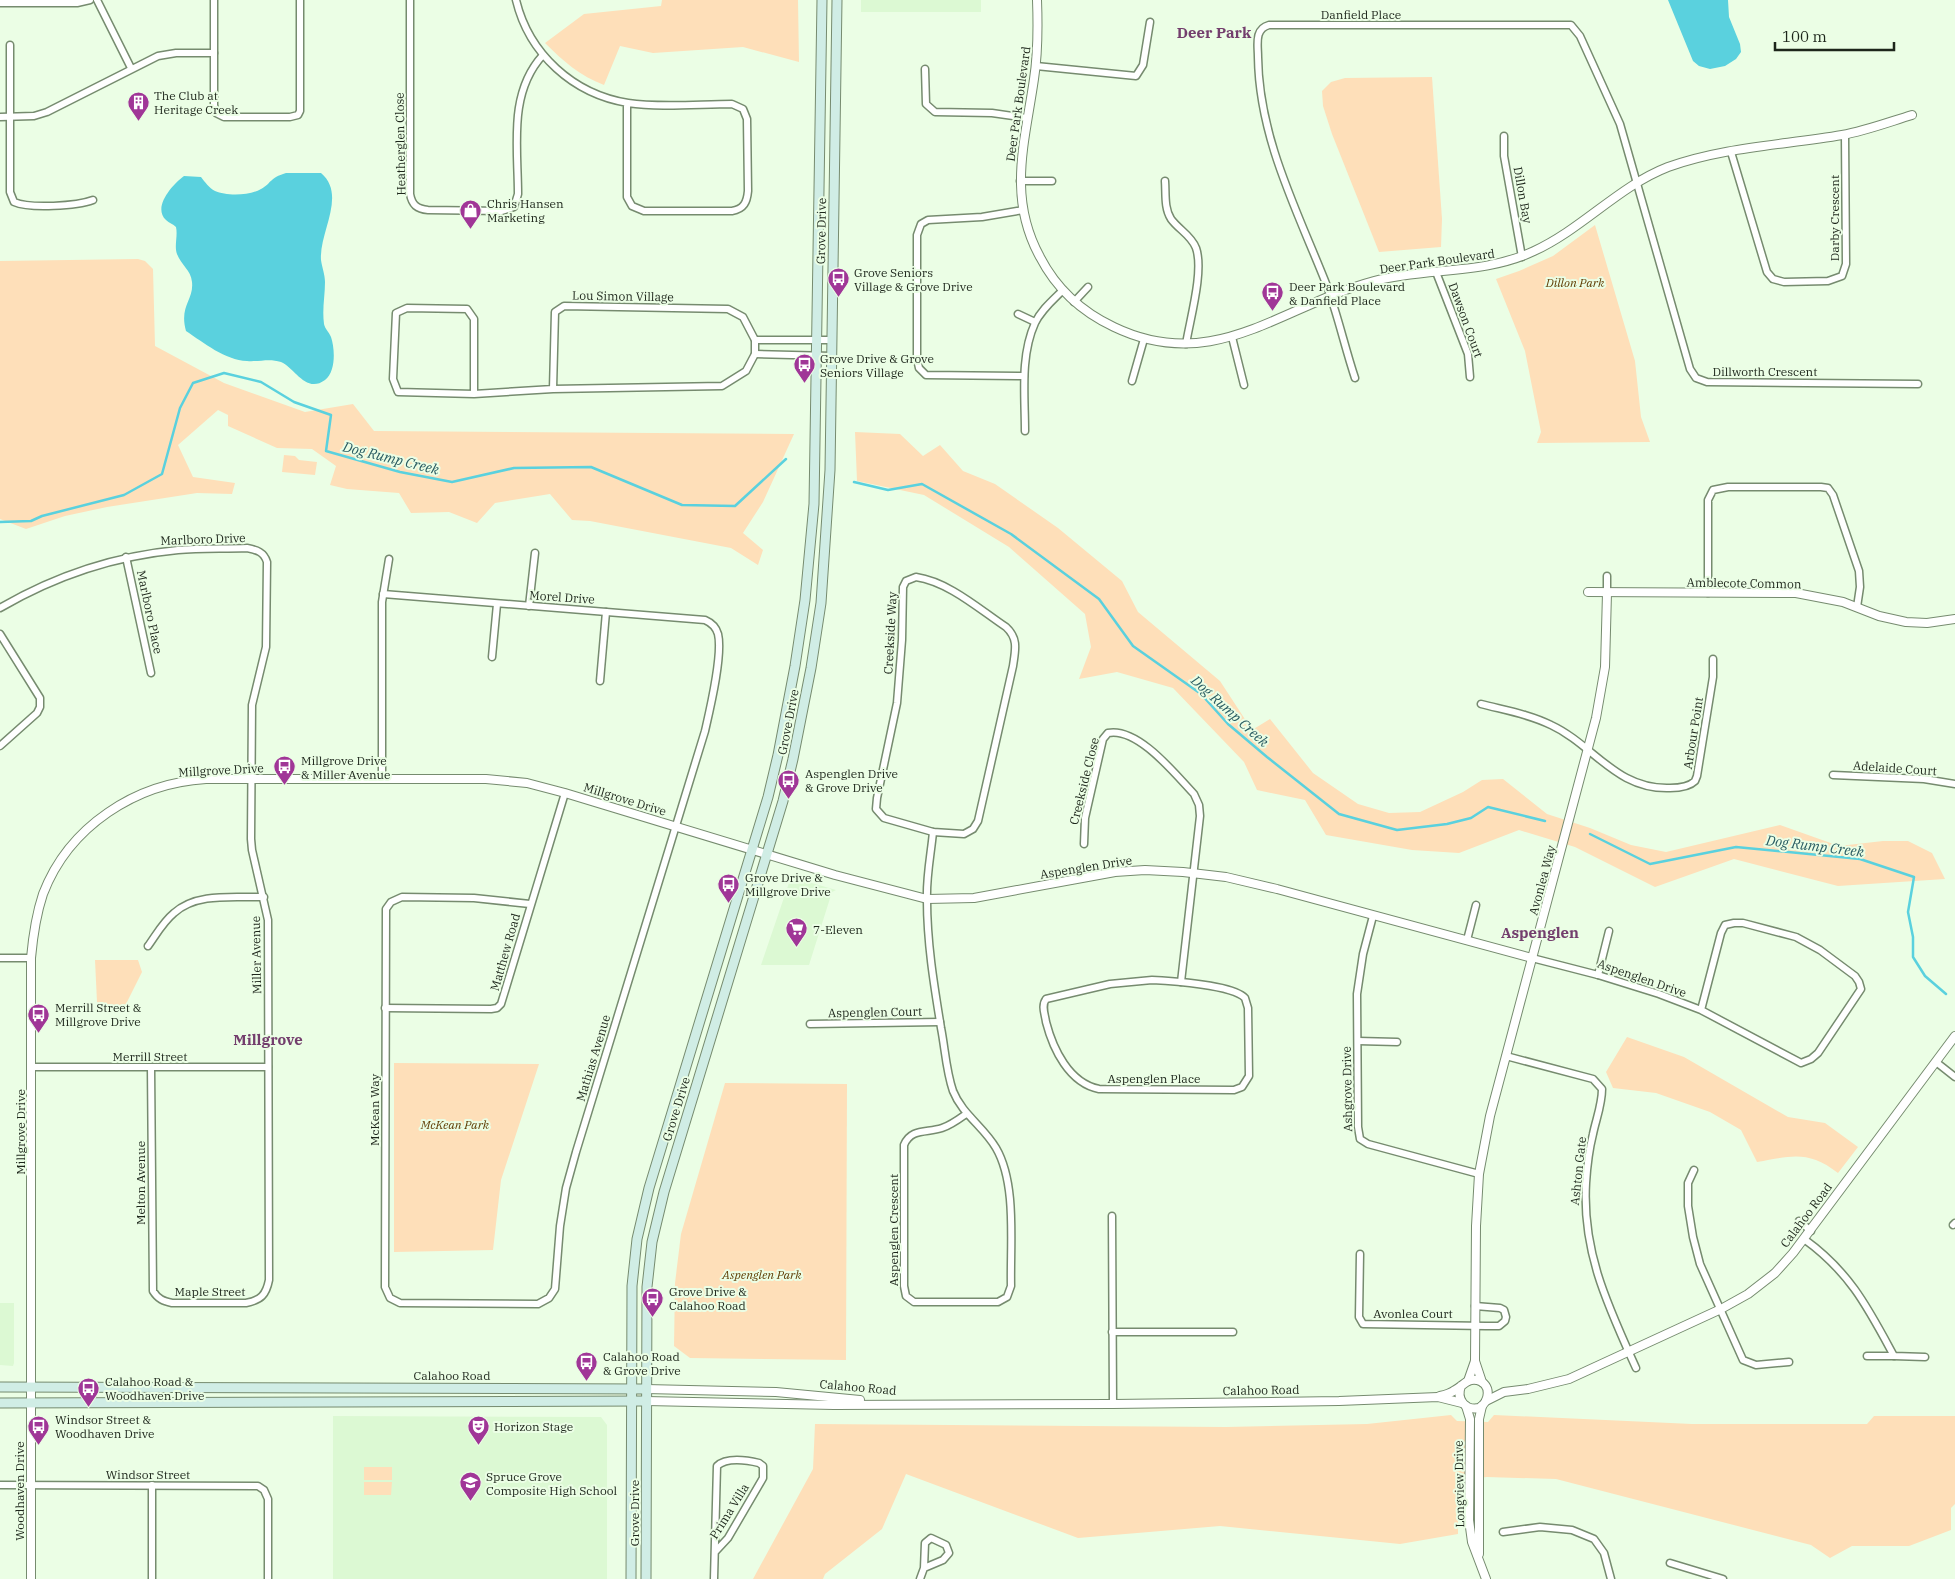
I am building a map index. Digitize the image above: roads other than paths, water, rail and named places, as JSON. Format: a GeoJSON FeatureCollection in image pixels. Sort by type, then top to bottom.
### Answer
{"type":"FeatureCollection","features":[{"type":"Feature","properties":{"kind":"main road","name":"Grove Drive"},"geometry":{"type":"LineString","coordinates":[[631,1579],[632,1286],[637,1239],[642,1213],[768,797],[785,721],[805,600],[814,504],[822,0]]}},
{"type":"Feature","properties":{"kind":"main road","name":"Grove Drive"},"geometry":{"type":"LineString","coordinates":[[646,1579],[646,1389],[648,1280],[652,1242],[657,1217],[767,854],[793,759],[811,668],[821,603],[830,470],[837,0]]}},
{"type":"Feature","properties":{"kind":"main road","name":"Calahoo Road"},"geometry":{"type":"LineString","coordinates":[[0,1387],[646,1389]]}},
{"type":"Feature","properties":{"kind":"main road","name":"Calahoo Road"},"geometry":{"type":"LineString","coordinates":[[0,1403],[646,1401]]}},
{"type":"Feature","properties":{"kind":"street"},"geometry":{"type":"LineString","coordinates":[[0,3],[78,3],[90,0]]}},
{"type":"Feature","properties":{"kind":"street"},"geometry":{"type":"LineString","coordinates":[[97,0],[131,68]]}},
{"type":"Feature","properties":{"kind":"street"},"geometry":{"type":"LineString","coordinates":[[214,0],[214,105],[216,113],[219,116],[290,117],[298,115],[300,107],[300,0]]}},
{"type":"Feature","properties":{"kind":"street","name":"Heatherglen Close"},"geometry":{"type":"LineString","coordinates":[[410,0],[410,194],[413,202],[419,208],[428,210],[502,211],[514,207],[518,194],[519,102],[528,76],[543,55]]}},
{"type":"Feature","properties":{"kind":"street"},"geometry":{"type":"LineString","coordinates":[[516,0],[525,26],[543,55],[562,74],[580,87],[602,96],[627,102],[732,104],[743,109],[747,119],[748,182],[747,196],[743,206],[732,211],[644,211],[632,206],[627,197],[627,102]]}},
{"type":"Feature","properties":{"kind":"street","name":"Deer Park Boulevard"},"geometry":{"type":"LineString","coordinates":[[1037,0],[1036,66],[1022,150],[1020,181],[1023,210],[1038,255],[1074,302],[1098,320],[1144,339],[1186,344],[1210,342],[1232,337],[1330,297],[1385,278],[1492,265],[1522,256],[1554,241],[1637,183],[1666,168],[1698,158],[1845,135],[1912,115]]}},
{"type":"Feature","properties":{"kind":"street"},"geometry":{"type":"LineString","coordinates":[[1036,66],[1136,76],[1143,65],[1150,22]]}},
{"type":"Feature","properties":{"kind":"street","name":"Danfield Place"},"geometry":{"type":"LineString","coordinates":[[1330,297],[1269,138],[1262,104],[1258,65],[1258,35],[1262,28],[1266,26],[1571,25],[1580,36],[1617,116],[1637,183]]}},
{"type":"Feature","properties":{"kind":"street"},"geometry":{"type":"LineString","coordinates":[[10,45],[10,192],[14,202],[25,205],[73,205],[93,200]]}},
{"type":"Feature","properties":{"kind":"street"},"geometry":{"type":"LineString","coordinates":[[0,117],[34,116],[48,112],[131,68],[164,54],[214,53]]}},
{"type":"Feature","properties":{"kind":"street"},"geometry":{"type":"LineString","coordinates":[[925,69],[926,104],[935,112],[992,113],[1027,118]]}},
{"type":"Feature","properties":{"kind":"street","name":"Darby Crescent"},"geometry":{"type":"LineString","coordinates":[[1731,152],[1767,272],[1779,281],[1828,281],[1842,276],[1846,264],[1845,135]]}},
{"type":"Feature","properties":{"kind":"street","name":"Dillon Bay"},"geometry":{"type":"LineString","coordinates":[[1504,136],[1504,156],[1522,256]]}},
{"type":"Feature","properties":{"kind":"street"},"geometry":{"type":"LineString","coordinates":[[1020,181],[1052,181]]}},
{"type":"Feature","properties":{"kind":"street"},"geometry":{"type":"LineString","coordinates":[[1165,181],[1168,213],[1192,242],[1198,256],[1197,279],[1186,344]]}},
{"type":"Feature","properties":{"kind":"street","name":"Dillworth Crescent"},"geometry":{"type":"LineString","coordinates":[[1637,183],[1690,369],[1699,380],[1707,382],[1918,384]]}},
{"type":"Feature","properties":{"kind":"street"},"geometry":{"type":"LineString","coordinates":[[1023,210],[982,217],[928,220],[921,224],[917,235],[916,359],[921,372],[926,375],[1024,376]]}},
{"type":"Feature","properties":{"kind":"street","name":"Dawson Court"},"geometry":{"type":"LineString","coordinates":[[1436,272],[1468,354],[1470,377]]}},
{"type":"Feature","properties":{"kind":"street"},"geometry":{"type":"LineString","coordinates":[[1074,302],[1088,287]]}},
{"type":"Feature","properties":{"kind":"street"},"geometry":{"type":"LineString","coordinates":[[1025,431],[1024,376],[1028,346],[1035,322],[1043,310],[1063,290]]}},
{"type":"Feature","properties":{"kind":"street"},"geometry":{"type":"LineString","coordinates":[[1330,297],[1355,378]]}},
{"type":"Feature","properties":{"kind":"street","name":"Lou Simon Village"},"geometry":{"type":"LineString","coordinates":[[553,389],[554,312],[564,306],[728,309],[743,316],[755,340],[755,354]]}},
{"type":"Feature","properties":{"kind":"street"},"geometry":{"type":"LineString","coordinates":[[474,394],[474,319],[467,309],[407,308],[396,313],[393,379],[398,392],[474,394],[553,389],[722,386],[746,371],[755,354],[832,356]]}},
{"type":"Feature","properties":{"kind":"street"},"geometry":{"type":"LineString","coordinates":[[1018,314],[1035,322]]}},
{"type":"Feature","properties":{"kind":"street"},"geometry":{"type":"LineString","coordinates":[[1232,337],[1244,385]]}},
{"type":"Feature","properties":{"kind":"street"},"geometry":{"type":"LineString","coordinates":[[1132,381],[1144,339]]}},
{"type":"Feature","properties":{"kind":"street"},"geometry":{"type":"LineString","coordinates":[[755,340],[832,340]]}},
{"type":"Feature","properties":{"kind":"street"},"geometry":{"type":"LineString","coordinates":[[1708,593],[1708,500],[1714,490],[1728,487],[1821,487],[1828,488],[1833,495],[1856,558],[1860,578],[1857,607]]}},
{"type":"Feature","properties":{"kind":"street","name":"Marlboro Drive"},"geometry":{"type":"LineString","coordinates":[[0,608],[68,575],[126,557],[180,549],[247,548],[258,550],[265,556]]}},
{"type":"Feature","properties":{"kind":"street"},"geometry":{"type":"LineString","coordinates":[[529,606],[535,553]]}},
{"type":"Feature","properties":{"kind":"street","name":"Miller Avenue"},"geometry":{"type":"LineString","coordinates":[[263,1297],[269,1280],[268,920],[252,850],[252,704],[263,665],[266,640],[268,569],[265,556]]}},
{"type":"Feature","properties":{"kind":"street","name":"Marlboro Place"},"geometry":{"type":"LineString","coordinates":[[126,557],[152,673]]}},
{"type":"Feature","properties":{"kind":"street"},"geometry":{"type":"LineString","coordinates":[[382,778],[383,594],[389,559]]}},
{"type":"Feature","properties":{"kind":"street","name":"Avonlea Way"},"geometry":{"type":"LineString","coordinates":[[1483,1384],[1475,1361],[1476,1226],[1479,1174],[1490,1116],[1597,710],[1605,667],[1607,576]]}},
{"type":"Feature","properties":{"kind":"street","name":"Creekside Way"},"geometry":{"type":"LineString","coordinates":[[916,577],[924,578],[953,592],[1006,627],[1012,632],[1016,642],[978,821],[973,829],[964,834],[933,832],[884,818],[876,809],[897,703],[902,640],[903,587],[906,581],[916,577]]}},
{"type":"Feature","properties":{"kind":"street","name":"Amblecote Common"},"geometry":{"type":"LineString","coordinates":[[1588,592],[1796,593],[1828,599],[1857,607],[1879,616],[1906,622],[1927,623],[1955,619]]}},
{"type":"Feature","properties":{"kind":"street","name":"Morel Drive"},"geometry":{"type":"LineString","coordinates":[[383,594],[705,620],[712,623],[718,634],[712,700],[705,731],[676,827]]}},
{"type":"Feature","properties":{"kind":"street"},"geometry":{"type":"LineString","coordinates":[[492,657],[497,604]]}},
{"type":"Feature","properties":{"kind":"street"},"geometry":{"type":"LineString","coordinates":[[600,681],[606,612]]}},
{"type":"Feature","properties":{"kind":"street"},"geometry":{"type":"LineString","coordinates":[[0,634],[40,698],[40,707],[32,718],[0,746]]}},
{"type":"Feature","properties":{"kind":"street","name":"Arbour Point"},"geometry":{"type":"LineString","coordinates":[[1588,750],[1612,770],[1636,782],[1668,788],[1692,784],[1697,776],[1708,713],[1714,677],[1713,659]]}},
{"type":"Feature","properties":{"kind":"street"},"geometry":{"type":"LineString","coordinates":[[1481,704],[1550,724],[1588,750]]}},
{"type":"Feature","properties":{"kind":"street","name":"Creekside Close"},"geometry":{"type":"LineString","coordinates":[[1084,844],[1084,818],[1104,739],[1108,733],[1114,732],[1127,735],[1141,742],[1152,752],[1197,799],[1200,816],[1192,873]]}},
{"type":"Feature","properties":{"kind":"street","name":"Adelaide Court"},"geometry":{"type":"LineString","coordinates":[[1833,776],[1911,778],[1955,784]]}},
{"type":"Feature","properties":{"kind":"street","name":"Millgrove Drive"},"geometry":{"type":"LineString","coordinates":[[30,1403],[31,958],[35,924],[50,880],[79,837],[98,820],[128,800],[160,786],[195,780],[252,778],[486,779],[527,783],[565,793],[767,854]]}},
{"type":"Feature","properties":{"kind":"street","name":"Matthew Road"},"geometry":{"type":"LineString","coordinates":[[385,1008],[497,1008],[503,1000],[530,904],[565,793]]}},
{"type":"Feature","properties":{"kind":"street","name":"Mathias Avenue"},"geometry":{"type":"LineString","coordinates":[[549,1298],[555,1289],[560,1226],[566,1188],[676,827]]}},
{"type":"Feature","properties":{"kind":"street"},"geometry":{"type":"LineString","coordinates":[[926,899],[933,832]]}},
{"type":"Feature","properties":{"kind":"street","name":"Aspenglen Drive"},"geometry":{"type":"LineString","coordinates":[[767,854],[880,888],[926,899],[974,898],[1115,872],[1145,870],[1226,877],[1598,975],[1659,994],[1701,1010],[1801,1063],[1811,1060],[1818,1052],[1861,989],[1855,976],[1808,942],[1743,923],[1734,923],[1725,925],[1721,933],[1701,1010]]}},
{"type":"Feature","properties":{"kind":"street"},"geometry":{"type":"LineString","coordinates":[[1181,982],[1192,873]]}},
{"type":"Feature","properties":{"kind":"street"},"geometry":{"type":"LineString","coordinates":[[148,946],[164,922],[173,913],[189,903],[208,898],[264,897]]}},
{"type":"Feature","properties":{"kind":"street","name":"McKean Way"},"geometry":{"type":"LineString","coordinates":[[530,904],[474,898],[402,897],[391,902],[386,909],[385,1287],[394,1302],[405,1304],[533,1304],[542,1303],[549,1298]]}},
{"type":"Feature","properties":{"kind":"street","name":"Aspenglen Crescent"},"geometry":{"type":"LineString","coordinates":[[926,899],[929,953],[951,1082],[956,1098],[966,1114],[995,1146],[1006,1170],[1010,1199],[1010,1291],[1004,1300],[998,1302],[914,1302],[906,1296],[904,1286],[904,1145],[913,1133],[942,1128],[954,1123],[966,1114]]}},
{"type":"Feature","properties":{"kind":"street"},"geometry":{"type":"LineString","coordinates":[[1467,940],[1476,905]]}},
{"type":"Feature","properties":{"kind":"street","name":"Ashgrove Drive"},"geometry":{"type":"LineString","coordinates":[[1374,916],[1363,954],[1358,982],[1360,1139],[1368,1144],[1479,1174]]}},
{"type":"Feature","properties":{"kind":"street"},"geometry":{"type":"LineString","coordinates":[[1598,975],[1610,931]]}},
{"type":"Feature","properties":{"kind":"street"},"geometry":{"type":"LineString","coordinates":[[0,958],[31,958]]}},
{"type":"Feature","properties":{"kind":"street","name":"Aspenglen Place"},"geometry":{"type":"LineString","coordinates":[[1131,981],[1181,982],[1235,993],[1245,998],[1248,1008],[1249,1076],[1242,1087],[1234,1090],[1099,1089],[1085,1085],[1064,1063],[1055,1048],[1048,1030],[1043,1006],[1046,999],[1131,981]]}},
{"type":"Feature","properties":{"kind":"street","name":"Aspenglen Court"},"geometry":{"type":"LineString","coordinates":[[810,1024],[940,1022]]}},
{"type":"Feature","properties":{"kind":"street","name":"Calahoo Road"},"geometry":{"type":"LineString","coordinates":[[1484,1403],[1504,1392],[1528,1389],[1569,1379],[1721,1310],[1748,1294],[1775,1273],[1811,1231],[1955,1036]]}},
{"type":"Feature","properties":{"kind":"street"},"geometry":{"type":"LineString","coordinates":[[1358,1041],[1397,1042]]}},
{"type":"Feature","properties":{"kind":"street","name":"Ashton Gate"},"geometry":{"type":"LineString","coordinates":[[1506,1056],[1593,1079],[1602,1090],[1602,1099],[1588,1159],[1585,1209],[1594,1267],[1628,1351]]}},
{"type":"Feature","properties":{"kind":"street"},"geometry":{"type":"LineString","coordinates":[[1936,1062],[1955,1077]]}},
{"type":"Feature","properties":{"kind":"street","name":"Merrill Street"},"geometry":{"type":"LineString","coordinates":[[31,1067],[268,1068]]}},
{"type":"Feature","properties":{"kind":"street","name":"Melton Avenue"},"geometry":{"type":"LineString","coordinates":[[151,1068],[151,1281],[157,1297]]}},
{"type":"Feature","properties":{"kind":"street"},"geometry":{"type":"LineString","coordinates":[[1694,1170],[1688,1183],[1688,1206],[1693,1237],[1700,1264],[1742,1360],[1756,1365],[1790,1362]]}},
{"type":"Feature","properties":{"kind":"street"},"geometry":{"type":"LineString","coordinates":[[1112,1216],[1113,1404]]}},
{"type":"Feature","properties":{"kind":"street"},"geometry":{"type":"LineString","coordinates":[[1799,1221],[1811,1231]]}},
{"type":"Feature","properties":{"kind":"street"},"geometry":{"type":"LineString","coordinates":[[1804,1239],[1837,1267],[1864,1302],[1894,1356]]}},
{"type":"Feature","properties":{"kind":"street","name":"Avonlea Court"},"geometry":{"type":"LineString","coordinates":[[1360,1254],[1359,1318],[1362,1324],[1475,1324]]}},
{"type":"Feature","properties":{"kind":"street","name":"Maple Street"},"geometry":{"type":"LineString","coordinates":[[157,1297],[172,1303],[246,1303],[263,1297]]}},
{"type":"Feature","properties":{"kind":"street"},"geometry":{"type":"LineString","coordinates":[[1475,1306],[1500,1308],[1504,1310],[1506,1316],[1505,1321],[1498,1326],[1475,1324]]}},
{"type":"Feature","properties":{"kind":"street"},"geometry":{"type":"LineString","coordinates":[[1112,1332],[1233,1332]]}},
{"type":"Feature","properties":{"kind":"street"},"geometry":{"type":"LineString","coordinates":[[1628,1351],[1636,1368]]}},
{"type":"Feature","properties":{"kind":"street"},"geometry":{"type":"LineString","coordinates":[[1867,1356],[1924,1357]]}},
{"type":"Feature","properties":{"kind":"street","name":"Avonlea Way"},"geometry":{"type":"LineString","coordinates":[[1468,1380],[1475,1361]]}},
{"type":"Feature","properties":{"kind":"street"},"geometry":{"type":"LineString","coordinates":[[1468,1380],[1478,1380],[1483,1384],[1488,1394],[1484,1403],[1474,1409],[1464,1405],[1459,1395],[1461,1386],[1468,1380]]}},
{"type":"Feature","properties":{"kind":"street","name":"Calahoo Road"},"geometry":{"type":"LineString","coordinates":[[1483,1384],[1504,1392]]}},
{"type":"Feature","properties":{"kind":"street","name":"Calahoo Road"},"geometry":{"type":"LineString","coordinates":[[646,1401],[834,1405],[1339,1401],[1438,1397],[1451,1393],[1461,1386]]}},
{"type":"Feature","properties":{"kind":"street","name":"Calahoo Road"},"geometry":{"type":"LineString","coordinates":[[646,1389],[776,1392],[904,1404]]}},
{"type":"Feature","properties":{"kind":"street","name":"Calahoo Road"},"geometry":{"type":"LineString","coordinates":[[1438,1397],[1464,1405]]}},
{"type":"Feature","properties":{"kind":"street","name":"Woodhaven Drive"},"geometry":{"type":"LineString","coordinates":[[30,1403],[31,1579]]}},
{"type":"Feature","properties":{"kind":"street","name":"Longview Drive"},"geometry":{"type":"LineString","coordinates":[[1479,1561],[1479,1418],[1484,1403]]}},
{"type":"Feature","properties":{"kind":"street","name":"Longview Drive"},"geometry":{"type":"LineString","coordinates":[[1464,1405],[1470,1419],[1469,1520],[1472,1542],[1486,1579]]}},
{"type":"Feature","properties":{"kind":"street","name":"Prima Villa"},"geometry":{"type":"LineString","coordinates":[[714,1579],[717,1466],[721,1462],[726,1461],[759,1463],[763,1466],[763,1478],[728,1538],[715,1552]]}},
{"type":"Feature","properties":{"kind":"street","name":"Windsor Street"},"geometry":{"type":"LineString","coordinates":[[0,1485],[253,1486],[261,1488],[268,1499],[268,1579]]}},
{"type":"Feature","properties":{"kind":"street"},"geometry":{"type":"LineString","coordinates":[[152,1485],[152,1579]]}},
{"type":"Feature","properties":{"kind":"street"},"geometry":{"type":"LineString","coordinates":[[1503,1532],[1540,1527],[1572,1530],[1594,1538],[1604,1553],[1611,1579]]}},
{"type":"Feature","properties":{"kind":"street"},"geometry":{"type":"LineString","coordinates":[[920,1579],[924,1568],[924,1544],[931,1538],[946,1545],[949,1553],[943,1560],[924,1568]]}},
{"type":"Feature","properties":{"kind":"street"},"geometry":{"type":"LineString","coordinates":[[1670,1563],[1723,1579]]}},
{"type":"Feature","properties":{"kind":"water"},"geometry":{"type":"Polygon","coordinates":[[[1668,0],[1728,0],[1729,17],[1740,44],[1741,52],[1736,59],[1725,66],[1710,69],[1699,66],[1693,61],[1668,0]]]}},
{"type":"Feature","properties":{"kind":"water"},"geometry":{"type":"Polygon","coordinates":[[[286,173],[321,173],[328,182],[332,192],[330,214],[321,249],[321,260],[325,277],[324,324],[331,337],[334,360],[329,376],[325,380],[312,384],[306,382],[281,362],[272,360],[247,361],[231,358],[186,331],[184,315],[191,294],[192,282],[188,271],[177,254],[176,227],[166,220],[162,215],[161,209],[170,190],[184,176],[201,177],[215,191],[238,195],[265,187],[276,177],[286,173]]]}},
{"type":"Feature","properties":{"kind":"waterway","name":"Dog Rump Creek"},"geometry":{"type":"LineString","coordinates":[[0,522],[31,521],[42,516],[124,495],[162,474],[180,408],[193,383],[224,373],[261,382],[294,402],[331,415],[326,451],[400,472],[452,482],[514,468],[591,467],[682,505],[735,506],[786,459]]}},
{"type":"Feature","properties":{"kind":"waterway","name":"Dog Rump Creek"},"geometry":{"type":"LineString","coordinates":[[854,482],[888,490],[922,484],[1011,534],[1099,599],[1133,646],[1201,694],[1228,724],[1339,814],[1397,830],[1447,824],[1471,818],[1488,807],[1545,821]]}},
{"type":"Feature","properties":{"kind":"waterway","name":"Dog Rump Creek"},"geometry":{"type":"LineString","coordinates":[[1590,834],[1650,864],[1736,847],[1860,859],[1914,877],[1908,912],[1913,937],[1913,957],[1925,976],[1946,994]]}},
{"type":"Feature","properties":{"kind":"place","name":"The Club at Heritage Creek"},"geometry":{"type":"Point","coordinates":[138,121]}},
{"type":"Feature","properties":{"kind":"place","name":"Chris Hansen Marketing"},"geometry":{"type":"Point","coordinates":[471,229]}},
{"type":"Feature","properties":{"kind":"place","name":"Grove Seniors Village & Grove Drive"},"geometry":{"type":"Point","coordinates":[838,298]}},
{"type":"Feature","properties":{"kind":"place","name":"Deer Park Boulevard & Danfield Place"},"geometry":{"type":"Point","coordinates":[1273,312]}},
{"type":"Feature","properties":{"kind":"place","name":"Grove Drive & Grove Seniors Village"},"geometry":{"type":"Point","coordinates":[804,384]}},
{"type":"Feature","properties":{"kind":"place","name":"Millgrove Drive & Miller Avenue"},"geometry":{"type":"Point","coordinates":[285,786]}},
{"type":"Feature","properties":{"kind":"place","name":"Aspenglen Drive & Grove Drive"},"geometry":{"type":"Point","coordinates":[789,799]}},
{"type":"Feature","properties":{"kind":"place","name":"Grove Drive & Millgrove Drive"},"geometry":{"type":"Point","coordinates":[729,903]}},
{"type":"Feature","properties":{"kind":"place","name":"7-Eleven"},"geometry":{"type":"Point","coordinates":[797,948]}},
{"type":"Feature","properties":{"kind":"place","name":"Merrill Street & Millgrove Drive"},"geometry":{"type":"Point","coordinates":[39,1033]}},
{"type":"Feature","properties":{"kind":"place","name":"Grove Drive & Calahoo Road"},"geometry":{"type":"Point","coordinates":[653,1317]}},
{"type":"Feature","properties":{"kind":"place","name":"Calahoo Road & Grove Drive"},"geometry":{"type":"Point","coordinates":[587,1382]}},
{"type":"Feature","properties":{"kind":"place","name":"Calahoo Road & Woodhaven Drive"},"geometry":{"type":"Point","coordinates":[89,1407]}},
{"type":"Feature","properties":{"kind":"place","name":"Windsor Street & Woodhaven Drive"},"geometry":{"type":"Point","coordinates":[39,1445]}},
{"type":"Feature","properties":{"kind":"place","name":"Horizon Stage"},"geometry":{"type":"Point","coordinates":[478,1445]}},
{"type":"Feature","properties":{"kind":"place","name":"Spruce Grove Composite High School"},"geometry":{"type":"Point","coordinates":[470,1502]}},
{"type":"Feature","properties":{"kind":"district","name":"Deer Park"},"geometry":{"type":"Point","coordinates":[1214,32]}},
{"type":"Feature","properties":{"kind":"district","name":"Aspenglen"},"geometry":{"type":"Point","coordinates":[1540,932]}},
{"type":"Feature","properties":{"kind":"district","name":"Millgrove"},"geometry":{"type":"Point","coordinates":[268,1039]}},
{"type":"Feature","properties":{"kind":"park label","name":"Dillon Park"},"geometry":{"type":"Point","coordinates":[1575,282]}},
{"type":"Feature","properties":{"kind":"park label","name":"McKean Park"},"geometry":{"type":"Point","coordinates":[455,1124]}},
{"type":"Feature","properties":{"kind":"park label","name":"Aspenglen Park"},"geometry":{"type":"Point","coordinates":[762,1274]}}]}
